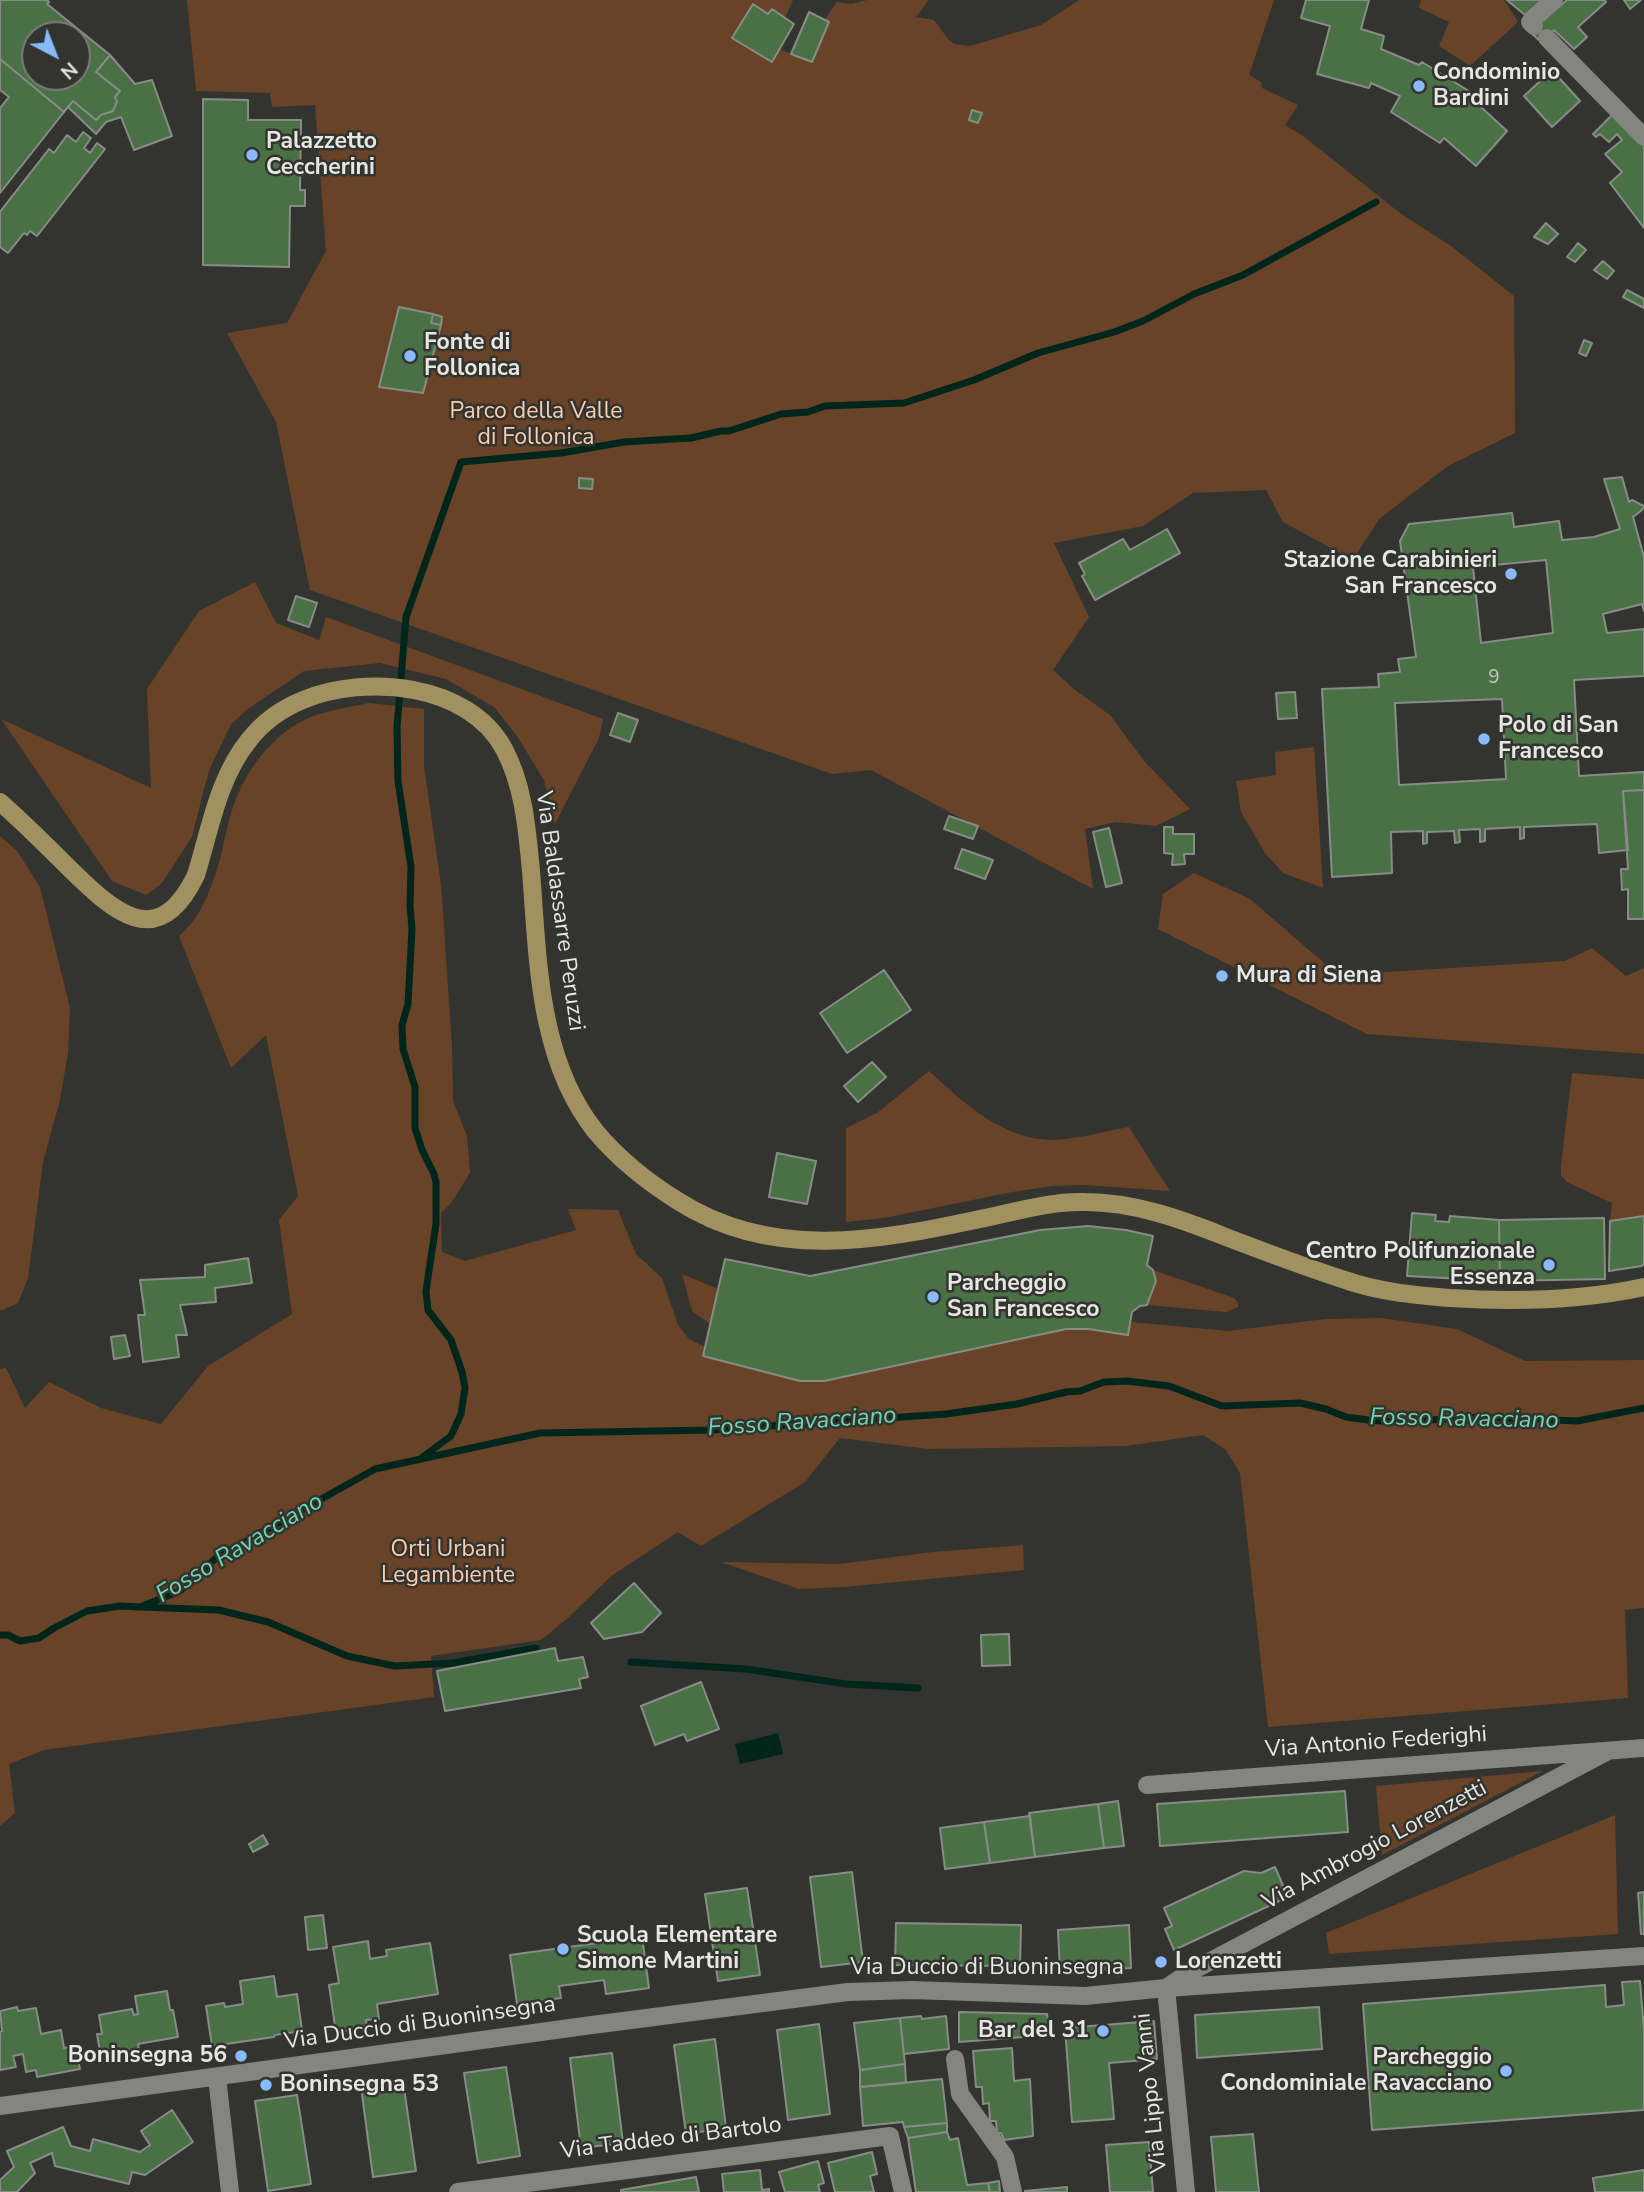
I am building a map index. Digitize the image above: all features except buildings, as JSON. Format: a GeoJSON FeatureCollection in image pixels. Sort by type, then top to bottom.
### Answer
{"type":"FeatureCollection","features":[{"type":"Feature","properties":{"kind":"street"},"geometry":{"type":"LineString","coordinates":[[1555,0],[1537,29],[1644,138]]}},
{"type":"Feature","properties":{"kind":"street","name":"Via Baldassarre Peruzzi"},"geometry":{"type":"LineString","coordinates":[[0,802],[90,889],[119,912],[139,919],[164,915],[174,909],[196,875],[230,769],[241,750],[268,720],[289,706],[314,695],[342,689],[373,687],[431,694],[466,709],[483,722],[503,748],[513,769],[527,834],[538,960],[545,1006],[554,1051],[568,1087],[591,1125],[607,1144],[654,1185],[698,1213],[761,1235],[839,1242],[891,1237],[1063,1203],[1102,1202],[1171,1217],[1352,1283],[1393,1292],[1455,1298],[1531,1300],[1586,1297],[1644,1287]]}},
{"type":"Feature","properties":{"kind":"street","name":"Via Antonio Federighi"},"geometry":{"type":"LineString","coordinates":[[1147,1785],[1644,1748]]}},
{"type":"Feature","properties":{"kind":"street","name":"Via Ambrogio Lorenzetti"},"geometry":{"type":"LineString","coordinates":[[1166,1988],[1190,1972],[1608,1751]]}},
{"type":"Feature","properties":{"kind":"street","name":"Via Duccio di Buoninsegna"},"geometry":{"type":"LineString","coordinates":[[0,2106],[848,1992],[912,1990],[1085,1996],[1166,1988],[1644,1956]]}},
{"type":"Feature","properties":{"kind":"street","name":"Via Lippo Vanni"},"geometry":{"type":"LineString","coordinates":[[1166,1988],[1186,2192]]}},
{"type":"Feature","properties":{"kind":"street"},"geometry":{"type":"LineString","coordinates":[[955,2059],[960,2094],[1005,2157],[1013,2192]]}},
{"type":"Feature","properties":{"kind":"street"},"geometry":{"type":"LineString","coordinates":[[217,2077],[230,2192]]}},
{"type":"Feature","properties":{"kind":"street","name":"Via Taddeo di Bartolo"},"geometry":{"type":"LineString","coordinates":[[458,2192],[890,2136],[903,2192]]}},
{"type":"Feature","properties":{"kind":"green space","name":"Parco della Valle di Follonica"},"geometry":{"type":"Polygon","coordinates":[[[187,0],[793,0],[785,18],[772,9],[768,14],[753,4],[732,38],[779,49],[811,62],[829,22],[825,19],[837,2],[851,4],[867,0],[929,0],[916,17],[934,20],[954,44],[970,46],[1041,25],[1079,0],[1274,0],[1249,75],[1261,82],[1262,88],[1298,105],[1285,125],[1303,136],[1400,213],[1451,246],[1514,296],[1515,433],[1448,466],[1379,519],[1353,560],[1283,522],[1266,490],[1193,493],[1143,526],[1054,543],[1089,617],[1053,670],[1110,715],[1145,762],[1190,809],[1156,826],[1116,822],[1085,829],[1093,889],[871,770],[832,774],[310,590],[276,422],[227,333],[287,323],[326,251],[315,105],[272,107],[270,93],[196,91],[187,0]]]}},
{"type":"Feature","properties":{"kind":"green space"},"geometry":{"type":"Polygon","coordinates":[[[1421,0],[1504,0],[1518,22],[1470,66],[1439,46],[1449,22],[1419,8],[1421,0]]]}},
{"type":"Feature","properties":{"kind":"green space"},"geometry":{"type":"Polygon","coordinates":[[[255,582],[276,623],[319,640],[326,617],[603,719],[599,738],[555,824],[544,780],[517,736],[494,707],[446,679],[380,663],[304,671],[249,708],[231,724],[209,770],[192,837],[162,883],[146,895],[112,881],[1,719],[151,788],[147,689],[199,611],[255,582]]]}},
{"type":"Feature","properties":{"kind":"green space","name":"Orti Urbani Legambiente"},"geometry":{"type":"Polygon","coordinates":[[[369,703],[424,709],[424,766],[441,885],[452,1045],[453,1101],[467,1136],[470,1173],[451,1203],[441,1213],[442,1252],[465,1261],[576,1230],[568,1209],[618,1210],[636,1254],[662,1278],[678,1325],[689,1339],[705,1347],[703,1356],[800,1381],[824,1381],[1066,1329],[1088,1329],[1128,1335],[1131,1322],[1228,1331],[1325,1319],[1381,1318],[1457,1329],[1525,1361],[1644,1360],[1644,1608],[1625,1610],[1628,1698],[1268,1727],[1240,1473],[1226,1450],[1203,1435],[1126,1446],[928,1449],[840,1438],[805,1482],[701,1546],[678,1532],[611,1576],[541,1640],[431,1656],[434,1697],[44,1750],[9,1764],[15,1813],[0,1826],[0,1369],[6,1368],[25,1408],[49,1382],[101,1408],[161,1424],[208,1366],[292,1314],[279,1220],[298,1196],[266,1035],[231,1068],[179,936],[199,913],[208,895],[235,802],[251,770],[267,748],[288,730],[311,717],[369,703]]]}},
{"type":"Feature","properties":{"kind":"green space"},"geometry":{"type":"Polygon","coordinates":[[[1314,747],[1323,888],[1283,873],[1265,853],[1241,812],[1236,781],[1276,775],[1275,752],[1314,747]]]}},
{"type":"Feature","properties":{"kind":"green space"},"geometry":{"type":"Polygon","coordinates":[[[0,836],[17,851],[40,887],[70,1008],[68,1053],[60,1100],[43,1162],[28,1278],[18,1303],[3,1310],[0,1310],[0,836]]]}},
{"type":"Feature","properties":{"kind":"green space"},"geometry":{"type":"Polygon","coordinates":[[[1194,873],[1250,899],[1338,975],[1565,961],[1592,948],[1626,976],[1644,968],[1644,1054],[1367,1034],[1158,929],[1163,894],[1194,873]]]}},
{"type":"Feature","properties":{"kind":"green space"},"geometry":{"type":"Polygon","coordinates":[[[929,1071],[986,1118],[1018,1134],[1054,1140],[1129,1127],[1170,1191],[1084,1185],[1052,1186],[884,1218],[846,1222],[846,1128],[877,1113],[929,1071]]]}},
{"type":"Feature","properties":{"kind":"green space"},"geometry":{"type":"Polygon","coordinates":[[[1572,1073],[1644,1079],[1644,1216],[1610,1221],[1612,1203],[1567,1182],[1561,1175],[1572,1073]]]}},
{"type":"Feature","properties":{"kind":"green space"},"geometry":{"type":"Polygon","coordinates":[[[1153,1270],[1234,1298],[1238,1307],[1226,1312],[1147,1305],[1156,1281],[1153,1270]]]}},
{"type":"Feature","properties":{"kind":"green space"},"geometry":{"type":"Polygon","coordinates":[[[682,1274],[718,1289],[710,1324],[692,1311],[682,1274]]]}},
{"type":"Feature","properties":{"kind":"green space"},"geometry":{"type":"Polygon","coordinates":[[[1023,1545],[1024,1570],[844,1587],[799,1589],[721,1562],[839,1564],[933,1552],[1023,1545]]]}},
{"type":"Feature","properties":{"kind":"green space"},"geometry":{"type":"Polygon","coordinates":[[[1543,1771],[1382,1855],[1376,1786],[1543,1771]]]}},
{"type":"Feature","properties":{"kind":"green space"},"geometry":{"type":"Polygon","coordinates":[[[1615,1815],[1618,1934],[1329,1954],[1326,1933],[1615,1815]]]}},
{"type":"Feature","properties":{"kind":"shaded area"},"geometry":{"type":"Polygon","coordinates":[[[778,1733],[783,1754],[740,1764],[735,1744],[778,1733]]]}},
{"type":"Feature","properties":{"kind":"waterway"},"geometry":{"type":"LineString","coordinates":[[420,1459],[451,1436],[461,1414],[465,1388],[451,1340],[428,1310],[426,1291],[436,1224],[436,1182],[415,1128],[415,1087],[403,1049],[402,1025],[408,1004],[412,929],[411,867],[398,781],[397,727],[406,617],[461,462],[561,453],[624,442],[691,438],[729,431],[781,414],[808,412],[825,406],[904,403],[974,380],[1038,353],[1143,321],[1194,294],[1243,275],[1376,202]]}},
{"type":"Feature","properties":{"kind":"waterway","name":"Fosso Ravacciano"},"geometry":{"type":"LineString","coordinates":[[0,1635],[8,1635],[20,1641],[39,1638],[87,1611],[120,1606],[140,1607],[180,1591],[216,1558],[375,1469],[540,1433],[712,1430],[946,1414],[1017,1404],[1080,1391],[1104,1382],[1127,1381],[1169,1386],[1222,1406],[1300,1403],[1346,1417],[1394,1422],[1482,1417],[1577,1421],[1644,1408]]}},
{"type":"Feature","properties":{"kind":"waterway"},"geometry":{"type":"LineString","coordinates":[[142,1607],[219,1610],[268,1622],[347,1656],[395,1666],[453,1663],[536,1648]]}},
{"type":"Feature","properties":{"kind":"waterway"},"geometry":{"type":"LineString","coordinates":[[631,1662],[746,1669],[846,1684],[918,1688]]}},
{"type":"Feature","properties":{"kind":"place","name":"Condominio Bardini"},"geometry":{"type":"Point","coordinates":[1419,86]}},
{"type":"Feature","properties":{"kind":"place","name":"Palazzetto Ceccherini"},"geometry":{"type":"Point","coordinates":[252,155]}},
{"type":"Feature","properties":{"kind":"place","name":"Fonte di Follonica"},"geometry":{"type":"Point","coordinates":[410,356]}},
{"type":"Feature","properties":{"kind":"place","name":"Stazione Carabinieri San Francesco"},"geometry":{"type":"Point","coordinates":[1511,574]}},
{"type":"Feature","properties":{"kind":"place","name":"Polo di San Francesco"},"geometry":{"type":"Point","coordinates":[1484,739]}},
{"type":"Feature","properties":{"kind":"place","name":"Mura di Siena"},"geometry":{"type":"Point","coordinates":[1222,976]}},
{"type":"Feature","properties":{"kind":"place","name":"Centro Polifunzionale Essenza"},"geometry":{"type":"Point","coordinates":[1549,1265]}},
{"type":"Feature","properties":{"kind":"place","name":"Parcheggio San Francesco"},"geometry":{"type":"Point","coordinates":[933,1297]}},
{"type":"Feature","properties":{"kind":"place","name":"Scuola Elementare Simone Martini"},"geometry":{"type":"Point","coordinates":[563,1949]}},
{"type":"Feature","properties":{"kind":"place","name":"Lorenzetti"},"geometry":{"type":"Point","coordinates":[1161,1962]}},
{"type":"Feature","properties":{"kind":"place","name":"Bar del 31"},"geometry":{"type":"Point","coordinates":[1103,2031]}},
{"type":"Feature","properties":{"kind":"place","name":"Boninsegna 56"},"geometry":{"type":"Point","coordinates":[241,2056]}},
{"type":"Feature","properties":{"kind":"place","name":"Parcheggio Condominiale Ravacciano"},"geometry":{"type":"Point","coordinates":[1506,2071]}},
{"type":"Feature","properties":{"kind":"place","name":"Boninsegna 53"},"geometry":{"type":"Point","coordinates":[266,2085]}}]}
